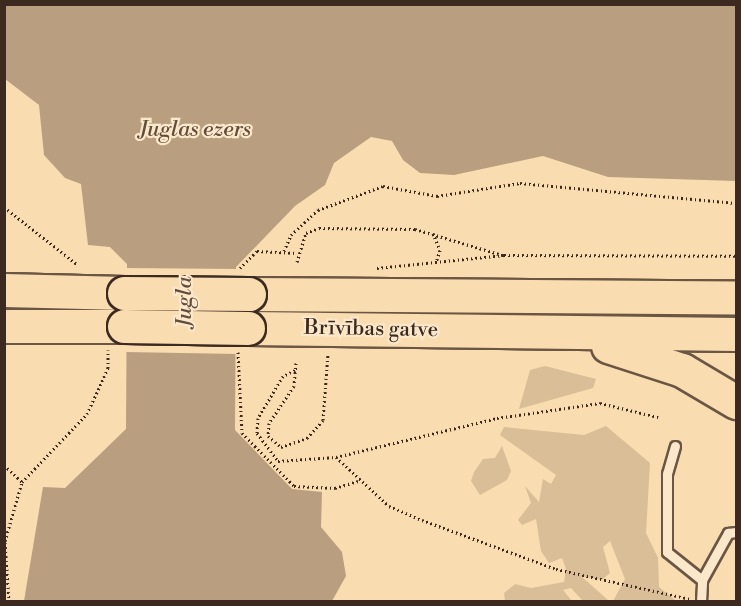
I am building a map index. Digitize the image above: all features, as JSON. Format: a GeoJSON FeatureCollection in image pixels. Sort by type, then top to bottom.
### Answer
{"type":"FeatureCollection","features":[{"type":"Feature","properties":{"kind":"highway","name":"Brīvības gatve"},"geometry":{"type":"LineString","coordinates":[[4,290],[124,293],[244,283],[736,297]]}},
{"type":"Feature","properties":{"kind":"highway","name":"Brīvības gatve"},"geometry":{"type":"LineString","coordinates":[[4,326],[116,337],[736,334]]}},
{"type":"Feature","properties":{"kind":"highway"},"geometry":{"type":"LineString","coordinates":[[532,335],[643,354],[736,402]]}},
{"type":"Feature","properties":{"kind":"lane"},"geometry":{"type":"LineString","coordinates":[[675,446],[667,474],[667,552],[702,580]]}},
{"type":"Feature","properties":{"kind":"lane"},"geometry":{"type":"LineString","coordinates":[[701,601],[702,580],[728,533],[736,532]]}},
{"type":"Feature","properties":{"kind":"path"},"geometry":{"type":"LineString","coordinates":[[284,250],[291,235],[318,210],[383,186],[437,196],[520,183],[736,202]]}},
{"type":"Feature","properties":{"kind":"path"},"geometry":{"type":"LineString","coordinates":[[4,207],[88,274]]}},
{"type":"Feature","properties":{"kind":"path"},"geometry":{"type":"LineString","coordinates":[[297,262],[297,253],[306,233],[319,228],[432,232],[504,255]]}},
{"type":"Feature","properties":{"kind":"path"},"geometry":{"type":"LineString","coordinates":[[432,232],[440,250],[436,262]]}},
{"type":"Feature","properties":{"kind":"path"},"geometry":{"type":"LineString","coordinates":[[244,283],[257,251],[284,250],[297,253]]}},
{"type":"Feature","properties":{"kind":"path"},"geometry":{"type":"LineString","coordinates":[[367,269],[504,255],[736,256]]}},
{"type":"Feature","properties":{"kind":"path"},"geometry":{"type":"LineString","coordinates":[[243,336],[238,426],[294,486],[335,488],[359,481]]}},
{"type":"Feature","properties":{"kind":"path"},"geometry":{"type":"LineString","coordinates":[[9,602],[5,541],[22,482],[87,414],[108,368],[116,337]]}},
{"type":"Feature","properties":{"kind":"path"},"geometry":{"type":"LineString","coordinates":[[296,363],[294,386],[269,423],[268,436],[281,447],[308,438],[323,420],[328,353]]}},
{"type":"Feature","properties":{"kind":"path"},"geometry":{"type":"LineString","coordinates":[[295,369],[283,376],[258,418],[257,433],[266,449],[278,461],[291,462],[336,457],[497,418],[600,403],[658,417]]}},
{"type":"Feature","properties":{"kind":"path"},"geometry":{"type":"LineString","coordinates":[[262,454],[266,449]]}},
{"type":"Feature","properties":{"kind":"path"},"geometry":{"type":"LineString","coordinates":[[336,457],[388,506],[556,569],[701,601]]}},
{"type":"Feature","properties":{"kind":"path"},"geometry":{"type":"LineString","coordinates":[[4,465],[22,482]]}},
{"type":"Feature","properties":{"kind":"shaded area"},"geometry":{"type":"Polygon","coordinates":[[[545,366],[596,379],[593,388],[519,409],[530,370],[545,366]]]}},
{"type":"Feature","properties":{"kind":"shaded area"},"geometry":{"type":"Polygon","coordinates":[[[606,426],[650,463],[646,533],[658,558],[659,587],[676,601],[613,601],[625,579],[610,541],[603,547],[610,573],[602,580],[581,576],[609,601],[583,601],[571,588],[563,590],[572,601],[505,601],[504,593],[515,584],[531,588],[564,582],[566,569],[562,558],[549,563],[541,551],[536,519],[522,525],[518,520],[531,503],[525,486],[539,502],[543,479],[551,484],[556,475],[500,435],[504,427],[584,435],[606,426]]]}},
{"type":"Feature","properties":{"kind":"shaded area"},"geometry":{"type":"Polygon","coordinates":[[[502,446],[511,471],[507,480],[480,495],[471,481],[474,472],[483,459],[495,458],[502,446]]]}},
{"type":"Feature","properties":{"kind":"water","name":"Juglas ezers"},"geometry":{"type":"Polygon","coordinates":[[[4,5],[736,5],[736,181],[608,177],[543,156],[454,175],[420,173],[403,160],[392,141],[371,137],[334,163],[325,185],[295,206],[236,267],[235,430],[292,489],[322,492],[321,527],[342,552],[346,576],[332,601],[24,601],[43,487],[65,488],[126,429],[127,264],[110,247],[88,245],[81,184],[65,178],[44,155],[39,105],[5,79],[4,5]]]}},
{"type":"Feature","properties":{"kind":"pier"},"geometry":{"type":"Polygon","coordinates":[[[124,268],[239,269],[238,354],[125,352],[124,268]]]}},
{"type":"Feature","properties":{"kind":"water label","name":"Jugla"},"geometry":{"type":"Point","coordinates":[185,302]}}]}
